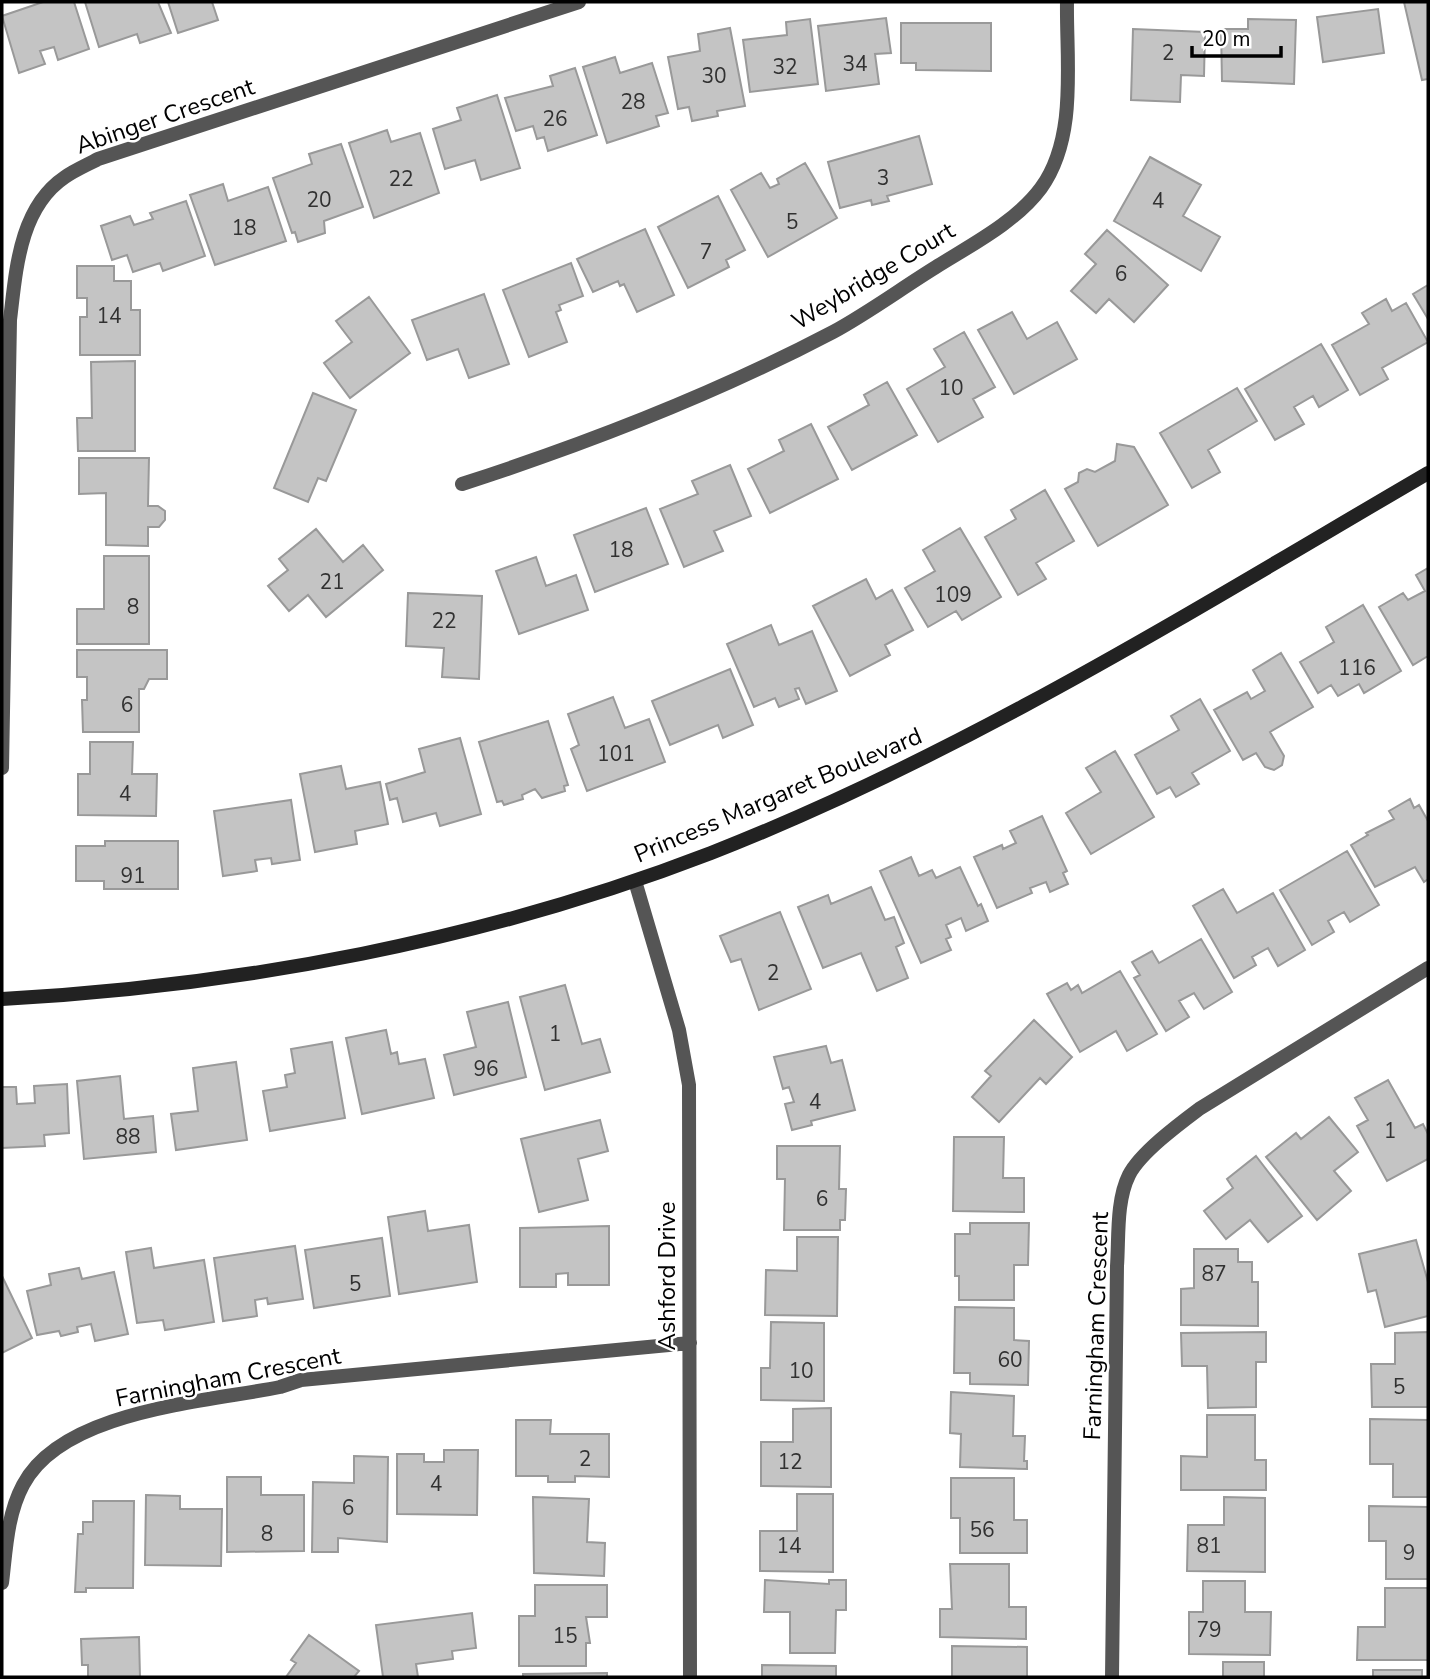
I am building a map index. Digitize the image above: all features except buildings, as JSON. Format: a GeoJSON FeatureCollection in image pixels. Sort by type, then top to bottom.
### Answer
{"type":"FeatureCollection","features":[{"type":"Feature","properties":{"kind":"street","name":"Abinger Crescent"},"geometry":{"type":"LineString","coordinates":[[2,768],[10,320],[18,251],[36,208],[62,178],[98,159],[579,2]]}},
{"type":"Feature","properties":{"kind":"street","name":"Weybridge Court"},"geometry":{"type":"LineString","coordinates":[[462,484],[642,421],[834,331],[985,236],[1009,217],[1041,187],[1059,148],[1066,112],[1067,2]]}},
{"type":"Feature","properties":{"kind":"street","name":"Princess Margaret Boulevard"},"geometry":{"type":"LineString","coordinates":[[2,999],[104,993],[289,967],[463,929],[635,881],[714,852],[835,800],[1054,691],[1428,473]]}},
{"type":"Feature","properties":{"kind":"street","name":"Ashford Drive"},"geometry":{"type":"LineString","coordinates":[[635,881],[679,1030],[689,1086],[690,1677]]}},
{"type":"Feature","properties":{"kind":"street","name":"Farningham Crescent"},"geometry":{"type":"LineString","coordinates":[[1112,1677],[1117,1266],[1120,1215],[1129,1175],[1168,1131],[1199,1109],[1426,973]]}},
{"type":"Feature","properties":{"kind":"street","name":"Farningham Crescent"},"geometry":{"type":"LineString","coordinates":[[2,1583],[8,1527],[23,1484],[40,1462],[57,1448],[100,1425],[137,1414],[280,1387],[301,1380],[691,1343]]}}]}
